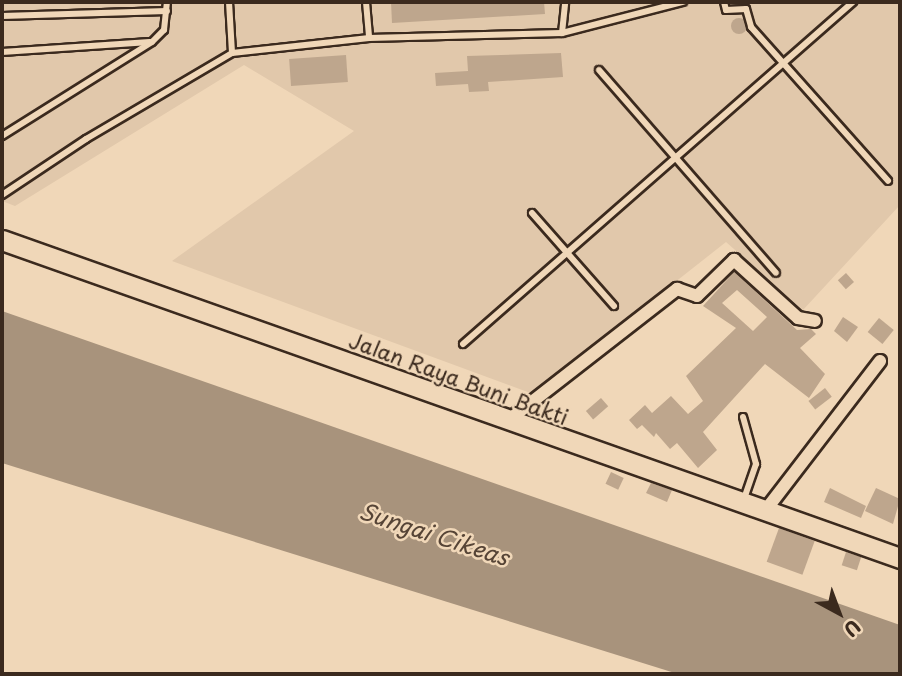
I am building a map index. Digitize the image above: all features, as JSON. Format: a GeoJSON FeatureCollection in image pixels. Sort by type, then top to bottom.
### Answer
{"type":"FeatureCollection","features":[{"type":"Feature","properties":{"kind":"main road","name":"Jalan Raya Buni Bakti"},"geometry":{"type":"LineString","coordinates":[[2,240],[900,558]]}},
{"type":"Feature","properties":{"kind":"street"},"geometry":{"type":"LineString","coordinates":[[510,419],[677,289],[695,296],[703,293],[731,261],[798,318],[815,321]]}},
{"type":"Feature","properties":{"kind":"street"},"geometry":{"type":"LineString","coordinates":[[765,511],[880,362]]}},
{"type":"Feature","properties":{"kind":"lane"},"geometry":{"type":"LineString","coordinates":[[2,136],[152,42],[164,30],[167,2]]}},
{"type":"Feature","properties":{"kind":"lane"},"geometry":{"type":"LineString","coordinates":[[229,2],[232,53]]}},
{"type":"Feature","properties":{"kind":"lane"},"geometry":{"type":"LineString","coordinates":[[366,2],[369,38]]}},
{"type":"Feature","properties":{"kind":"lane"},"geometry":{"type":"LineString","coordinates":[[562,33],[565,2]]}},
{"type":"Feature","properties":{"kind":"lane"},"geometry":{"type":"LineString","coordinates":[[2,195],[86,139],[232,53],[369,38],[562,33],[683,2]]}},
{"type":"Feature","properties":{"kind":"lane"},"geometry":{"type":"LineString","coordinates":[[724,2],[726,10],[747,9],[751,27],[888,181]]}},
{"type":"Feature","properties":{"kind":"lane"},"geometry":{"type":"LineString","coordinates":[[463,344],[853,2]]}},
{"type":"Feature","properties":{"kind":"lane"},"geometry":{"type":"LineString","coordinates":[[2,16],[167,10]]}},
{"type":"Feature","properties":{"kind":"lane"},"geometry":{"type":"LineString","coordinates":[[2,52],[152,42]]}},
{"type":"Feature","properties":{"kind":"lane"},"geometry":{"type":"LineString","coordinates":[[599,69],[776,273]]}},
{"type":"Feature","properties":{"kind":"lane"},"geometry":{"type":"LineString","coordinates":[[532,213],[614,306]]}},
{"type":"Feature","properties":{"kind":"lane"},"geometry":{"type":"LineString","coordinates":[[743,417],[756,464],[743,501]]}},
{"type":"Feature","properties":{"kind":"shaded area"},"geometry":{"type":"Polygon","coordinates":[[[2,2],[900,2],[900,205],[803,310],[726,242],[533,394],[172,261],[354,131],[244,65],[15,206],[2,201],[2,2]]]}},
{"type":"Feature","properties":{"kind":"water","name":"Sungai Cikeas"},"geometry":{"type":"Polygon","coordinates":[[[2,311],[900,625],[900,674],[678,674],[2,463],[2,311]]]}},
{"type":"Feature","properties":{"kind":"building"},"geometry":{"type":"Polygon","coordinates":[[[391,2],[544,2],[545,14],[392,23],[391,2]]]}},
{"type":"Feature","properties":{"kind":"building"},"geometry":{"type":"Polygon","coordinates":[[[739,18],[745,20],[745,32],[739,34],[733,32],[731,26],[733,20],[739,18]]]}},
{"type":"Feature","properties":{"kind":"building"},"geometry":{"type":"Polygon","coordinates":[[[561,53],[563,77],[488,82],[489,91],[469,92],[468,84],[436,86],[435,73],[468,71],[467,56],[561,53]]]}},
{"type":"Feature","properties":{"kind":"building"},"geometry":{"type":"Polygon","coordinates":[[[346,55],[348,82],[291,86],[289,59],[346,55]]]}},
{"type":"Feature","properties":{"kind":"building"},"geometry":{"type":"Polygon","coordinates":[[[734,272],[797,330],[811,329],[816,334],[800,348],[825,374],[809,398],[765,364],[703,432],[717,450],[698,468],[677,443],[670,449],[656,433],[654,437],[642,425],[637,429],[629,420],[645,405],[652,413],[671,396],[688,414],[703,401],[686,376],[736,328],[703,306],[734,272]],[[737,290],[722,303],[753,331],[767,317],[737,290]]]}},
{"type":"Feature","properties":{"kind":"building"},"geometry":{"type":"Polygon","coordinates":[[[846,273],[854,282],[846,289],[838,280],[846,273]]]}},
{"type":"Feature","properties":{"kind":"building"},"geometry":{"type":"Polygon","coordinates":[[[843,317],[858,327],[847,342],[834,331],[843,317]]]}},
{"type":"Feature","properties":{"kind":"building"},"geometry":{"type":"Polygon","coordinates":[[[879,318],[894,330],[882,344],[868,332],[879,318]]]}},
{"type":"Feature","properties":{"kind":"building"},"geometry":{"type":"Polygon","coordinates":[[[825,388],[832,397],[815,410],[808,401],[825,388]]]}},
{"type":"Feature","properties":{"kind":"building"},"geometry":{"type":"Polygon","coordinates":[[[601,398],[608,406],[593,419],[586,411],[601,398]]]}},
{"type":"Feature","properties":{"kind":"building"},"geometry":{"type":"Polygon","coordinates":[[[611,472],[624,478],[618,490],[606,484],[611,472]]]}},
{"type":"Feature","properties":{"kind":"building"},"geometry":{"type":"Polygon","coordinates":[[[651,483],[672,490],[667,502],[646,493],[651,483]]]}},
{"type":"Feature","properties":{"kind":"building"},"geometry":{"type":"Polygon","coordinates":[[[830,488],[866,506],[861,518],[824,502],[830,488]]]}},
{"type":"Feature","properties":{"kind":"building"},"geometry":{"type":"Polygon","coordinates":[[[876,488],[900,499],[893,524],[865,511],[876,488]]]}},
{"type":"Feature","properties":{"kind":"building"},"geometry":{"type":"Polygon","coordinates":[[[779,528],[815,541],[802,575],[767,562],[779,528]]]}},
{"type":"Feature","properties":{"kind":"building"},"geometry":{"type":"Polygon","coordinates":[[[846,552],[861,557],[857,570],[842,565],[846,552]]]}}]}
